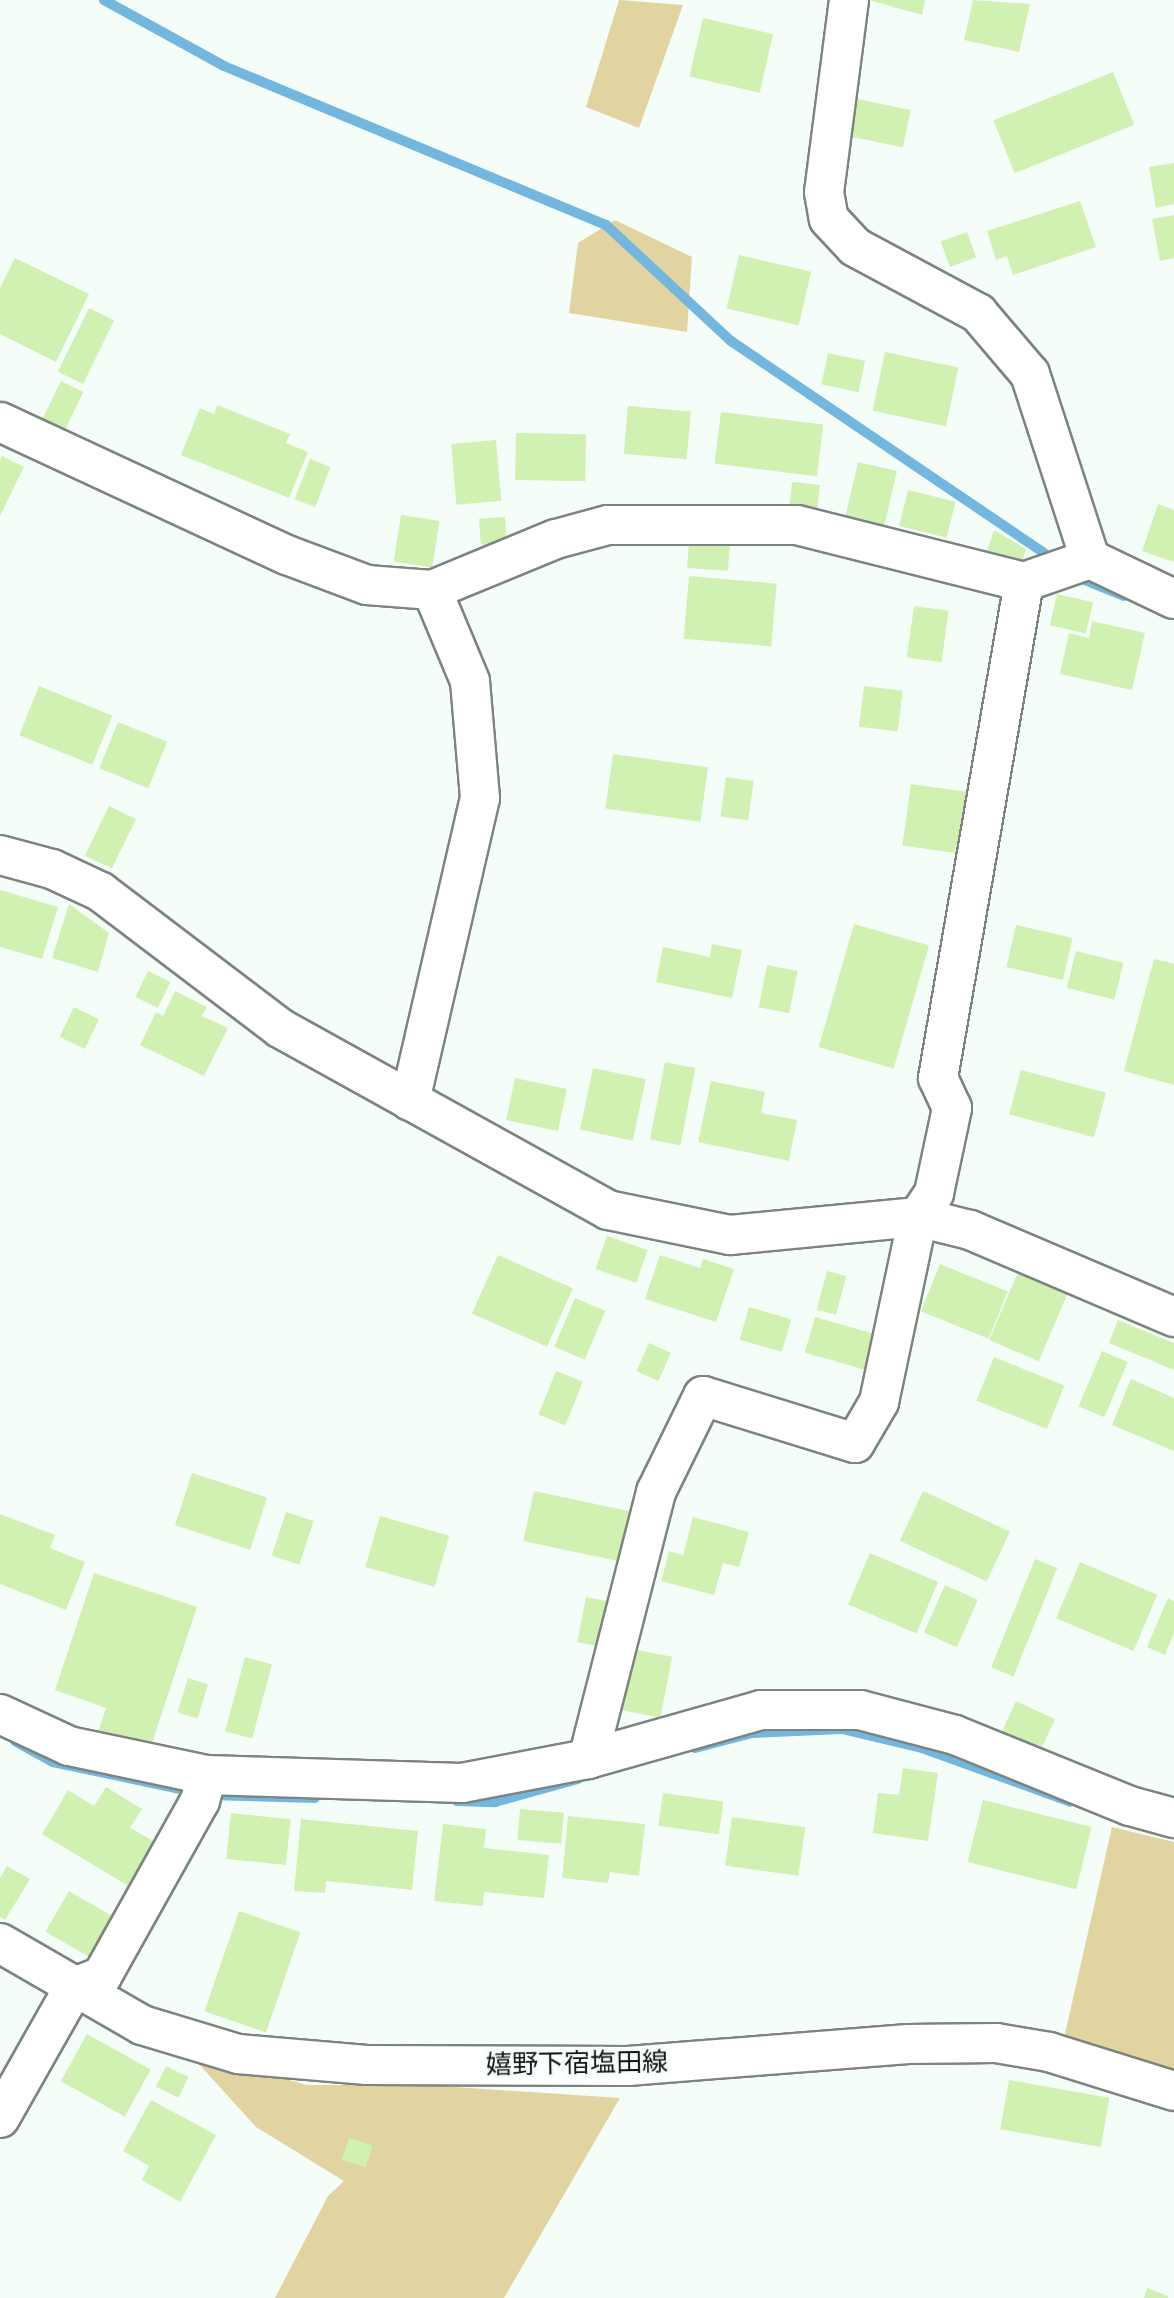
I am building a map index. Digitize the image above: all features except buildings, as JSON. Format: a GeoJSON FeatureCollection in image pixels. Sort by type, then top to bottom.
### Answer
{"type":"FeatureCollection","features":[{"type":"Feature","properties":{"kind":"street"},"geometry":{"type":"LineString","coordinates":[[849,0],[824,192],[829,219],[855,247],[978,313],[1030,374],[1090,559]]}},
{"type":"Feature","properties":{"kind":"street"},"geometry":{"type":"LineString","coordinates":[[0,422],[287,555],[367,584],[432,590],[556,538],[608,525],[797,525],[1024,582],[1090,559],[1174,600]]}},
{"type":"Feature","properties":{"kind":"street"},"geometry":{"type":"LineString","coordinates":[[588,1759],[656,1492],[703,1396],[855,1443],[879,1402],[918,1217],[934,1193],[952,1108],[938,1078],[1024,582]]}},
{"type":"Feature","properties":{"kind":"street"},"geometry":{"type":"LineString","coordinates":[[410,1101],[480,798],[470,681],[432,590]]}},
{"type":"Feature","properties":{"kind":"street"},"geometry":{"type":"LineString","coordinates":[[0,855],[52,869],[101,892],[280,1028],[608,1210],[730,1234],[918,1217],[971,1230],[1174,1317]]}},
{"type":"Feature","properties":{"kind":"street"},"geometry":{"type":"LineString","coordinates":[[0,1714],[69,1746],[203,1788],[462,1783],[588,1759],[761,1710],[860,1710],[955,1735],[1130,1806],[1174,1818]]}},
{"type":"Feature","properties":{"kind":"street"},"geometry":{"type":"LineString","coordinates":[[0,2118],[74,1987],[102,1976],[203,1788]]}},
{"type":"Feature","properties":{"kind":"street","name":"嬉野下宿塩田線"},"geometry":{"type":"LineString","coordinates":[[0,1943],[142,2025],[237,2054],[367,2065],[628,2066],[908,2044],[996,2043],[1049,2052],[1174,2091]]}},
{"type":"Feature","properties":{"kind":"shaded area"},"geometry":{"type":"Polygon","coordinates":[[[619,0],[683,5],[639,128],[586,107],[619,0]]]}},
{"type":"Feature","properties":{"kind":"shaded area"},"geometry":{"type":"Polygon","coordinates":[[[615,220],[692,257],[687,332],[569,313],[578,243],[615,220]]]}},
{"type":"Feature","properties":{"kind":"shaded area"},"geometry":{"type":"Polygon","coordinates":[[[1112,1827],[1174,1842],[1174,2070],[1064,2038],[1112,1827]]]}},
{"type":"Feature","properties":{"kind":"shaded area"},"geometry":{"type":"Polygon","coordinates":[[[188,2052],[307,2085],[425,2085],[620,2098],[504,2298],[275,2298],[328,2196],[344,2181],[256,2127],[188,2052]]]}},
{"type":"Feature","properties":{"kind":"waterway"},"geometry":{"type":"LineString","coordinates":[[104,0],[224,66],[606,225],[731,341],[1044,553]]}},
{"type":"Feature","properties":{"kind":"waterway"},"geometry":{"type":"LineString","coordinates":[[1085,580],[1124,596]]}},
{"type":"Feature","properties":{"kind":"waterway"},"geometry":{"type":"LineString","coordinates":[[695,1748],[752,1733],[842,1729],[922,1748],[1071,1802]]}},
{"type":"Feature","properties":{"kind":"waterway"},"geometry":{"type":"LineString","coordinates":[[15,1741],[53,1762],[208,1795],[315,1798]]}},
{"type":"Feature","properties":{"kind":"waterway"},"geometry":{"type":"LineString","coordinates":[[457,1801],[495,1802],[578,1779]]}}]}
